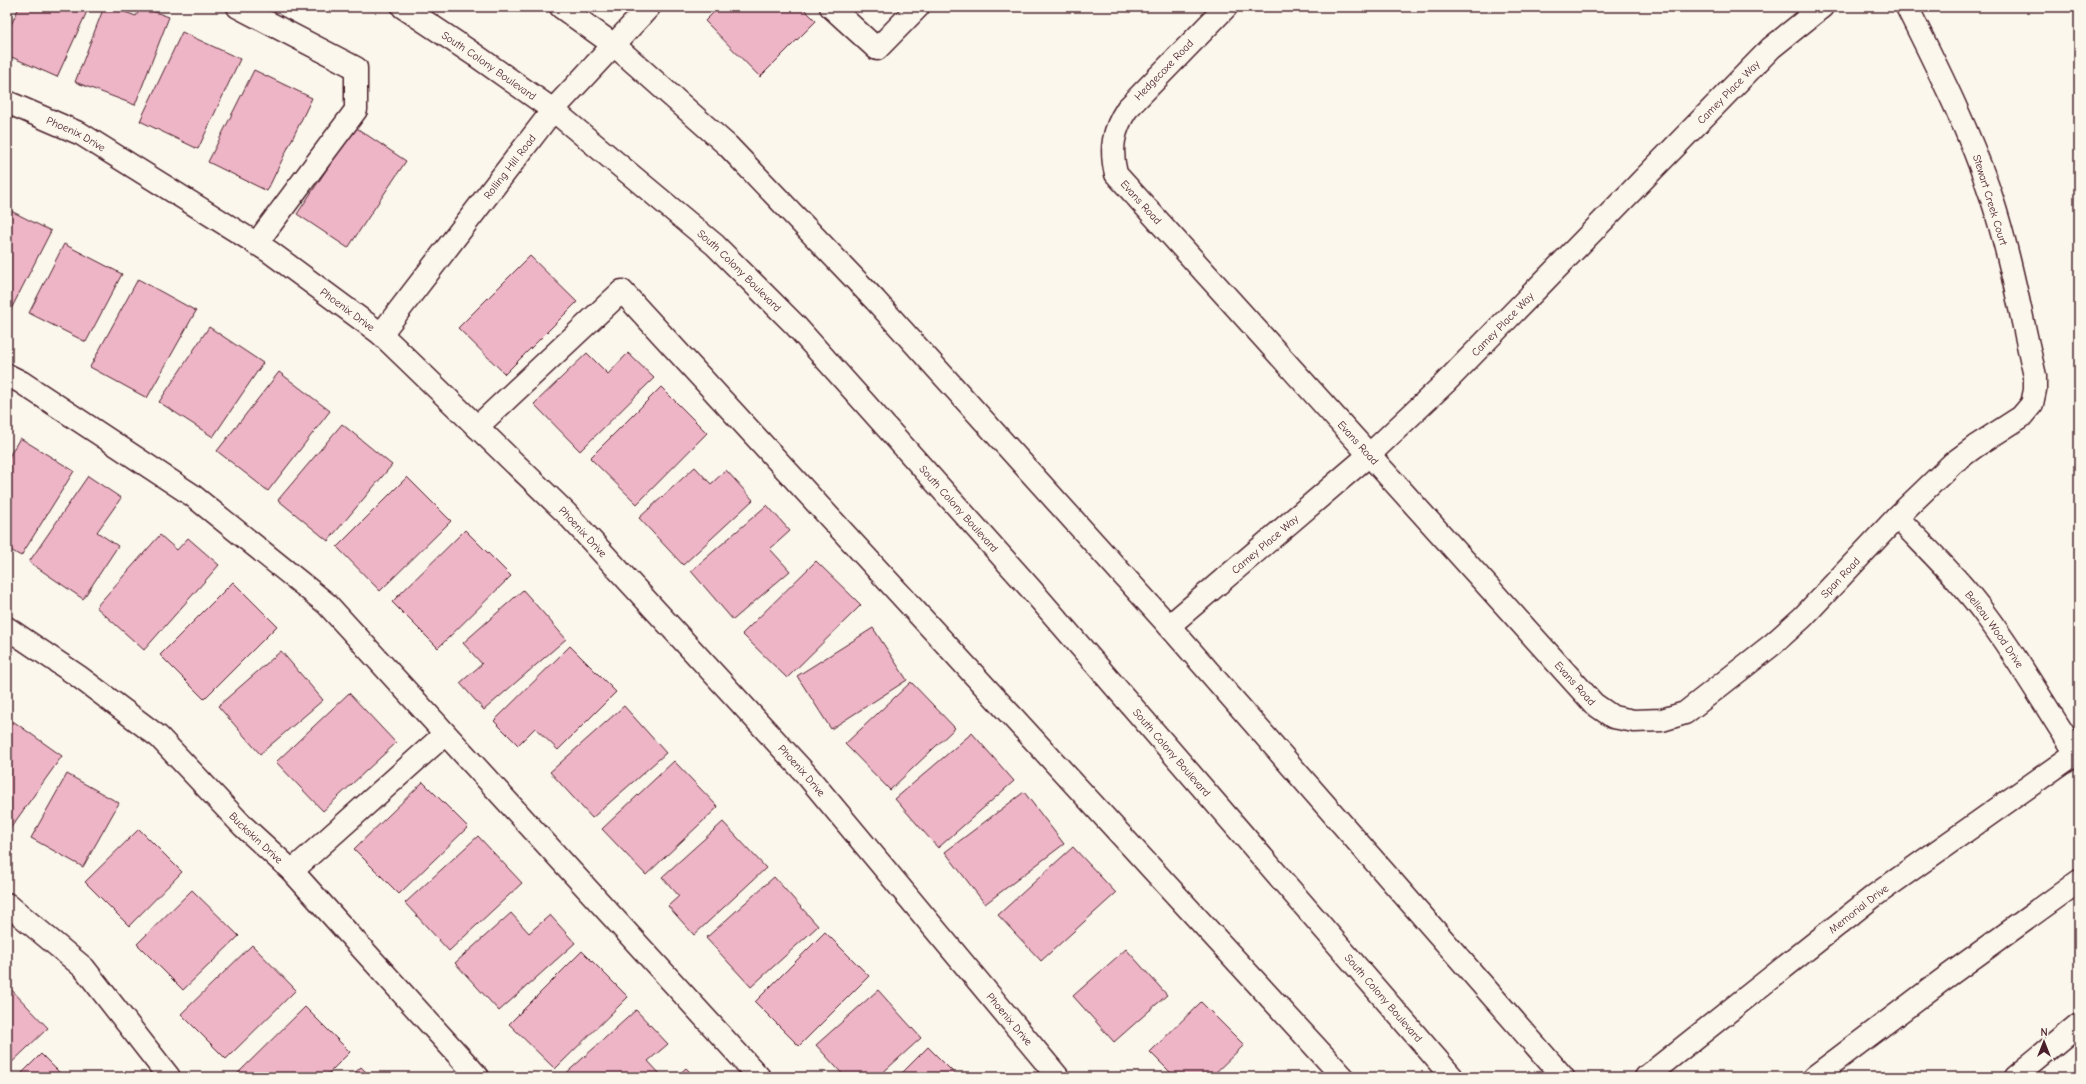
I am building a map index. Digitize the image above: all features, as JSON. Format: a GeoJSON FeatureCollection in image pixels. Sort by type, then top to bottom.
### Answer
{"type":"FeatureCollection","features":[{"type":"Feature","properties":{"kind":"street"},"geometry":{"type":"LineString","coordinates":[[238,7],[356,68],[356,110],[256,244]]}},
{"type":"Feature","properties":{"kind":"street","name":"South Colony Boulevard"},"geometry":{"type":"LineString","coordinates":[[403,7],[553,110],[715,245],[795,325],[1030,588],[1452,1077]]}},
{"type":"Feature","properties":{"kind":"street"},"geometry":{"type":"LineString","coordinates":[[561,7],[614,45],[728,146],[864,289],[1169,626],[1563,1077]]}},
{"type":"Feature","properties":{"kind":"street","name":"Rolling Hill Road"},"geometry":{"type":"LineString","coordinates":[[381,334],[553,110],[649,7]]}},
{"type":"Feature","properties":{"kind":"street"},"geometry":{"type":"LineString","coordinates":[[831,7],[877,49],[918,7]]}},
{"type":"Feature","properties":{"kind":"street","name":"Hedgecoxe Road"},"geometry":{"type":"LineString","coordinates":[[1113,140],[1118,122],[1127,108],[1226,7]]}},
{"type":"Feature","properties":{"kind":"street","name":"Camey Place Way"},"geometry":{"type":"LineString","coordinates":[[1169,626],[1369,455],[1445,383],[1771,48],[1822,7]]}},
{"type":"Feature","properties":{"kind":"street","name":"Stewart Creek Court"},"geometry":{"type":"LineString","coordinates":[[1907,7],[1954,98],[1991,196],[2005,246],[2035,376],[2035,390],[2032,404]]}},
{"type":"Feature","properties":{"kind":"street","name":"Phoenix Drive"},"geometry":{"type":"LineString","coordinates":[[7,102],[81,134],[256,244],[381,334],[566,514],[805,773],[1058,1077]]}},
{"type":"Feature","properties":{"kind":"street","name":"Evans Road"},"geometry":{"type":"LineString","coordinates":[[1113,140],[1112,158],[1116,174],[1594,704],[1614,716],[1634,721]]}},
{"type":"Feature","properties":{"kind":"street"},"geometry":{"type":"LineString","coordinates":[[477,427],[622,291],[1343,1077]]}},
{"type":"Feature","properties":{"kind":"street"},"geometry":{"type":"LineString","coordinates":[[7,375],[21,382],[192,495],[327,604],[759,1077]]}},
{"type":"Feature","properties":{"kind":"street","name":"Span Road"},"geometry":{"type":"LineString","coordinates":[[1634,721],[1662,720],[1685,713],[1773,644],[1803,618],[1897,517],[1953,463],[1976,446],[2010,425],[2032,404]]}},
{"type":"Feature","properties":{"kind":"street","name":"Belleau Wood Drive"},"geometry":{"type":"LineString","coordinates":[[1897,517],[1960,583],[1987,616],[2077,752]]}},
{"type":"Feature","properties":{"kind":"street","name":"Buckskin Drive"},"geometry":{"type":"LineString","coordinates":[[7,628],[78,676],[158,736],[243,826],[292,871],[478,1077]]}},
{"type":"Feature","properties":{"kind":"street"},"geometry":{"type":"LineString","coordinates":[[292,871],[445,734]]}},
{"type":"Feature","properties":{"kind":"street","name":"Memorial Drive"},"geometry":{"type":"LineString","coordinates":[[1646,1077],[1874,896],[2077,752]]}},
{"type":"Feature","properties":{"kind":"street"},"geometry":{"type":"LineString","coordinates":[[1814,1077],[1941,981],[2079,882]]}},
{"type":"Feature","properties":{"kind":"street"},"geometry":{"type":"LineString","coordinates":[[7,904],[84,968],[164,1075]]}},
{"type":"Feature","properties":{"kind":"street"},"geometry":{"type":"LineString","coordinates":[[2014,1077],[2079,1024]]}},
{"type":"Feature","properties":{"kind":"building"},"geometry":{"type":"Polygon","coordinates":[[[19,7],[89,7],[57,77],[7,55],[7,34],[19,7]]]}},
{"type":"Feature","properties":{"kind":"building"},"geometry":{"type":"Polygon","coordinates":[[[104,7],[111,7],[136,16],[141,7],[169,17],[135,105],[75,82],[104,7]]]}},
{"type":"Feature","properties":{"kind":"building"},"geometry":{"type":"Polygon","coordinates":[[[719,7],[802,7],[816,21],[760,77],[705,21],[719,7]]]}},
{"type":"Feature","properties":{"kind":"building"},"geometry":{"type":"Polygon","coordinates":[[[182,32],[240,59],[198,149],[140,121],[182,32]]]}},
{"type":"Feature","properties":{"kind":"building"},"geometry":{"type":"Polygon","coordinates":[[[254,70],[312,98],[267,191],[208,162],[254,70]]]}},
{"type":"Feature","properties":{"kind":"building"},"geometry":{"type":"Polygon","coordinates":[[[355,127],[406,161],[348,248],[297,214],[355,127]]]}},
{"type":"Feature","properties":{"kind":"building"},"geometry":{"type":"Polygon","coordinates":[[[7,209],[51,231],[7,317],[7,209]]]}},
{"type":"Feature","properties":{"kind":"building"},"geometry":{"type":"Polygon","coordinates":[[[64,244],[122,274],[86,342],[29,313],[64,244]]]}},
{"type":"Feature","properties":{"kind":"building"},"geometry":{"type":"Polygon","coordinates":[[[530,256],[577,302],[505,374],[458,328],[530,256]]]}},
{"type":"Feature","properties":{"kind":"building"},"geometry":{"type":"Polygon","coordinates":[[[138,279],[196,311],[147,398],[90,367],[138,279]]]}},
{"type":"Feature","properties":{"kind":"building"},"geometry":{"type":"Polygon","coordinates":[[[209,327],[263,363],[213,437],[159,402],[209,327]]]}},
{"type":"Feature","properties":{"kind":"building"},"geometry":{"type":"Polygon","coordinates":[[[587,353],[608,374],[628,353],[654,378],[580,451],[534,404],[587,353]]]}},
{"type":"Feature","properties":{"kind":"building"},"geometry":{"type":"Polygon","coordinates":[[[279,372],[330,411],[268,491],[217,451],[279,372]]]}},
{"type":"Feature","properties":{"kind":"building"},"geometry":{"type":"Polygon","coordinates":[[[661,387],[707,433],[637,504],[590,458],[661,387]]]}},
{"type":"Feature","properties":{"kind":"building"},"geometry":{"type":"Polygon","coordinates":[[[342,424],[392,465],[328,541],[278,500],[342,424]]]}},
{"type":"Feature","properties":{"kind":"building"},"geometry":{"type":"Polygon","coordinates":[[[20,438],[74,471],[21,556],[7,548],[7,460],[20,438]]]}},
{"type":"Feature","properties":{"kind":"building"},"geometry":{"type":"Polygon","coordinates":[[[695,467],[711,484],[726,470],[753,500],[683,565],[639,518],[695,467]]]}},
{"type":"Feature","properties":{"kind":"building"},"geometry":{"type":"Polygon","coordinates":[[[88,476],[121,498],[97,532],[118,546],[83,599],[29,562],[88,476]]]}},
{"type":"Feature","properties":{"kind":"building"},"geometry":{"type":"Polygon","coordinates":[[[407,477],[451,521],[380,591],[337,547],[407,477]]]}},
{"type":"Feature","properties":{"kind":"building"},"geometry":{"type":"Polygon","coordinates":[[[767,505],[790,531],[770,549],[790,571],[733,620],[691,571],[767,505]]]}},
{"type":"Feature","properties":{"kind":"building"},"geometry":{"type":"Polygon","coordinates":[[[465,530],[511,576],[438,648],[392,602],[465,530]]]}},
{"type":"Feature","properties":{"kind":"building"},"geometry":{"type":"Polygon","coordinates":[[[160,535],[177,550],[188,538],[219,565],[144,650],[96,607],[160,535]]]}},
{"type":"Feature","properties":{"kind":"building"},"geometry":{"type":"Polygon","coordinates":[[[816,561],[861,605],[787,678],[742,634],[816,561]]]}},
{"type":"Feature","properties":{"kind":"building"},"geometry":{"type":"Polygon","coordinates":[[[233,582],[277,626],[204,699],[160,655],[233,582]]]}},
{"type":"Feature","properties":{"kind":"building"},"geometry":{"type":"Polygon","coordinates":[[[523,590],[566,639],[484,710],[460,683],[482,664],[463,643],[523,590]]]}},
{"type":"Feature","properties":{"kind":"building"},"geometry":{"type":"Polygon","coordinates":[[[873,628],[907,680],[831,729],[797,676],[873,628]]]}},
{"type":"Feature","properties":{"kind":"building"},"geometry":{"type":"Polygon","coordinates":[[[570,646],[616,692],[558,750],[535,728],[518,745],[494,721],[570,646]]]}},
{"type":"Feature","properties":{"kind":"building"},"geometry":{"type":"Polygon","coordinates":[[[281,651],[323,700],[260,754],[218,706],[281,651]]]}},
{"type":"Feature","properties":{"kind":"building"},"geometry":{"type":"Polygon","coordinates":[[[911,682],[955,728],[890,790],[845,744],[911,682]]]}},
{"type":"Feature","properties":{"kind":"building"},"geometry":{"type":"Polygon","coordinates":[[[349,693],[396,743],[323,811],[276,762],[349,693]]]}},
{"type":"Feature","properties":{"kind":"building"},"geometry":{"type":"Polygon","coordinates":[[[624,706],[666,753],[592,818],[550,772],[624,706]]]}},
{"type":"Feature","properties":{"kind":"building"},"geometry":{"type":"Polygon","coordinates":[[[10,719],[62,756],[7,833],[7,722],[10,719]]]}},
{"type":"Feature","properties":{"kind":"building"},"geometry":{"type":"Polygon","coordinates":[[[972,733],[1014,781],[938,848],[895,799],[972,733]]]}},
{"type":"Feature","properties":{"kind":"building"},"geometry":{"type":"Polygon","coordinates":[[[674,761],[718,807],[646,875],[602,829],[674,761]]]}},
{"type":"Feature","properties":{"kind":"building"},"geometry":{"type":"Polygon","coordinates":[[[67,774],[119,803],[83,867],[31,838],[67,774]]]}},
{"type":"Feature","properties":{"kind":"building"},"geometry":{"type":"Polygon","coordinates":[[[423,782],[468,827],[399,894],[354,849],[423,782]]]}},
{"type":"Feature","properties":{"kind":"building"},"geometry":{"type":"Polygon","coordinates":[[[1024,792],[1064,844],[985,904],[945,852],[1024,792]]]}},
{"type":"Feature","properties":{"kind":"building"},"geometry":{"type":"Polygon","coordinates":[[[723,822],[766,868],[694,935],[668,906],[679,896],[662,877],[723,822]]]}},
{"type":"Feature","properties":{"kind":"building"},"geometry":{"type":"Polygon","coordinates":[[[139,829],[182,872],[129,926],[85,882],[139,829]]]}},
{"type":"Feature","properties":{"kind":"building"},"geometry":{"type":"Polygon","coordinates":[[[478,836],[522,883],[449,951],[405,903],[478,836]]]}},
{"type":"Feature","properties":{"kind":"building"},"geometry":{"type":"Polygon","coordinates":[[[1073,847],[1116,893],[1041,961],[998,915],[1073,847]]]}},
{"type":"Feature","properties":{"kind":"building"},"geometry":{"type":"Polygon","coordinates":[[[774,877],[818,926],[751,987],[706,938],[774,877]]]}},
{"type":"Feature","properties":{"kind":"building"},"geometry":{"type":"Polygon","coordinates":[[[192,890],[239,936],[183,990],[137,944],[192,890]]]}},
{"type":"Feature","properties":{"kind":"building"},"geometry":{"type":"Polygon","coordinates":[[[511,913],[529,933],[550,915],[575,943],[499,1011],[455,963],[511,913]]]}},
{"type":"Feature","properties":{"kind":"building"},"geometry":{"type":"Polygon","coordinates":[[[825,932],[869,976],[799,1046],[755,1002],[825,932]]]}},
{"type":"Feature","properties":{"kind":"building"},"geometry":{"type":"Polygon","coordinates":[[[252,945],[296,990],[226,1059],[181,1014],[252,945]]]}},
{"type":"Feature","properties":{"kind":"building"},"geometry":{"type":"Polygon","coordinates":[[[1126,949],[1167,995],[1114,1042],[1073,996],[1126,949]]]}},
{"type":"Feature","properties":{"kind":"building"},"geometry":{"type":"Polygon","coordinates":[[[582,951],[628,997],[555,1069],[509,1024],[582,951]]]}},
{"type":"Feature","properties":{"kind":"building"},"geometry":{"type":"Polygon","coordinates":[[[7,985],[48,1028],[7,1067],[7,985]]]}},
{"type":"Feature","properties":{"kind":"building"},"geometry":{"type":"Polygon","coordinates":[[[878,990],[921,1038],[878,1077],[845,1077],[816,1045],[878,990]]]}},
{"type":"Feature","properties":{"kind":"building"},"geometry":{"type":"Polygon","coordinates":[[[1201,1002],[1244,1045],[1211,1077],[1175,1077],[1150,1052],[1201,1002]]]}},
{"type":"Feature","properties":{"kind":"building"},"geometry":{"type":"Polygon","coordinates":[[[305,1007],[350,1052],[325,1077],[235,1076],[305,1007]]]}},
{"type":"Feature","properties":{"kind":"building"},"geometry":{"type":"Polygon","coordinates":[[[636,1010],[668,1044],[648,1061],[661,1075],[659,1077],[562,1077],[636,1010]]]}},
{"type":"Feature","properties":{"kind":"building"},"geometry":{"type":"Polygon","coordinates":[[[928,1047],[958,1077],[898,1077],[928,1047]]]}},
{"type":"Feature","properties":{"kind":"building"},"geometry":{"type":"Polygon","coordinates":[[[41,1054],[64,1077],[18,1077],[41,1054]]]}},
{"type":"Feature","properties":{"kind":"building"},"geometry":{"type":"Polygon","coordinates":[[[361,1067],[371,1077],[350,1077],[361,1067]]]}},
{"type":"Feature","properties":{"kind":"building"},"geometry":{"type":"Polygon","coordinates":[[[686,1068],[695,1077],[676,1077],[686,1068]]]}}]}
